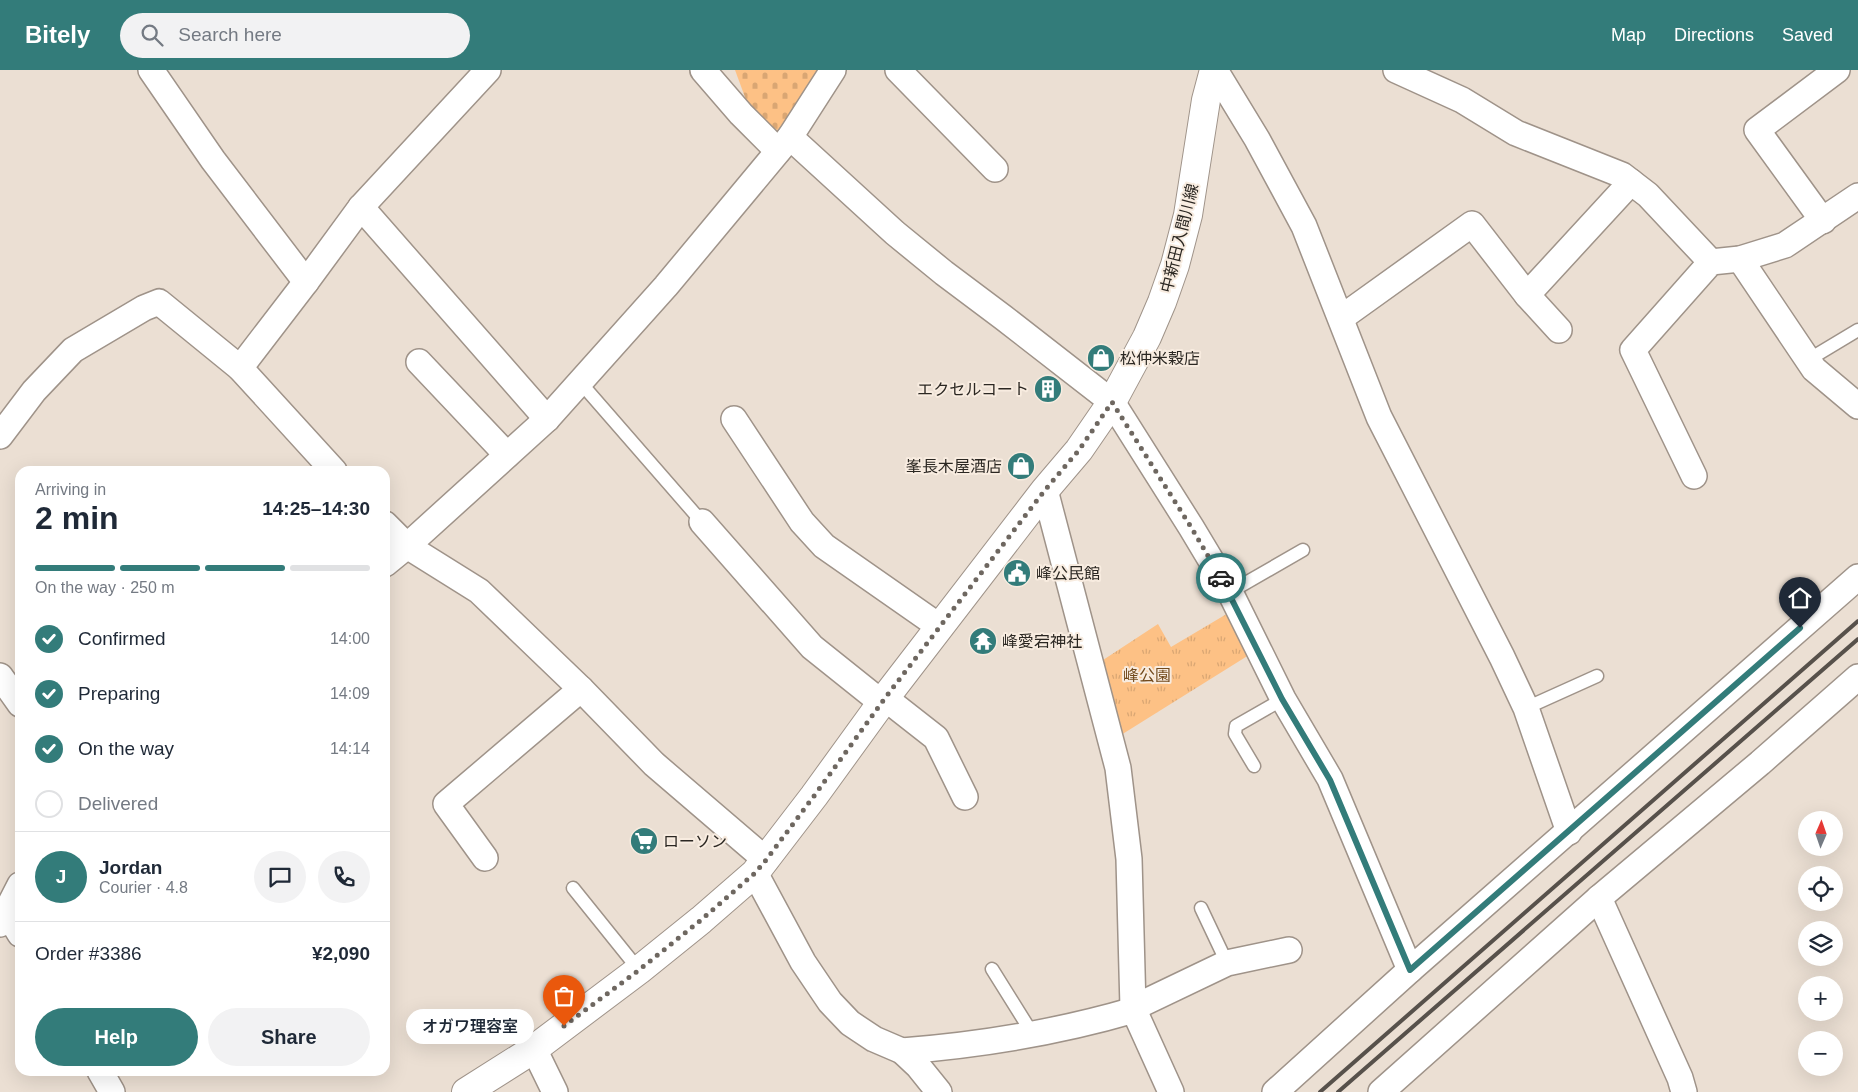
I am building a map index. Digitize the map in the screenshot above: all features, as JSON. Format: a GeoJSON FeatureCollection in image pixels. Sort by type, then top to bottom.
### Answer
{"type":"FeatureCollection","features":[{"type":"Feature","properties":{"kind":"main road","name":"中新田入間川線"},"geometry":{"type":"LineString","coordinates":[[466,1092],[534,1048],[639,970],[701,920],[761,866],[883,700],[1045,490],[1079,450],[1112,402],[1162,302],[1175,265],[1188,215],[1206,100],[1214,70]]}},
{"type":"Feature","properties":{"kind":"street"},"geometry":{"type":"LineString","coordinates":[[151,70],[213,160],[306,282]]}},
{"type":"Feature","properties":{"kind":"street"},"geometry":{"type":"LineString","coordinates":[[703,70],[741,114],[784,144],[944,273],[1112,402],[1230,592],[1282,699],[1330,780],[1410,970]]}},
{"type":"Feature","properties":{"kind":"street"},"geometry":{"type":"LineString","coordinates":[[390,560],[547,418],[580,382],[666,286],[784,144],[833,70]]}},
{"type":"Feature","properties":{"kind":"street"},"geometry":{"type":"LineString","coordinates":[[898,70],[995,169]]}},
{"type":"Feature","properties":{"kind":"street"},"geometry":{"type":"LineString","coordinates":[[1214,70],[1257,139],[1299,217],[1379,417],[1502,657],[1526,708],[1569,832]]}},
{"type":"Feature","properties":{"kind":"street"},"geometry":{"type":"LineString","coordinates":[[1396,70],[1462,100],[1516,133],[1622,175],[1648,195],[1711,262]]}},
{"type":"Feature","properties":{"kind":"street"},"geometry":{"type":"LineString","coordinates":[[1823,221],[1757,130],[1837,70]]}},
{"type":"Feature","properties":{"kind":"street"},"geometry":{"type":"LineString","coordinates":[[240,368],[361,206],[482,73]]}},
{"type":"Feature","properties":{"kind":"street"},"geometry":{"type":"LineString","coordinates":[[1527,295],[1632,182]]}},
{"type":"Feature","properties":{"kind":"street"},"geometry":{"type":"LineString","coordinates":[[1694,476],[1633,350],[1711,262],[1740,259],[1785,245],[1858,196]]}},
{"type":"Feature","properties":{"kind":"street"},"geometry":{"type":"LineString","coordinates":[[361,206],[547,418]]}},
{"type":"Feature","properties":{"kind":"street"},"geometry":{"type":"LineString","coordinates":[[1341,318],[1472,224],[1527,295],[1560,330]]}},
{"type":"Feature","properties":{"kind":"street"},"geometry":{"type":"LineString","coordinates":[[1740,259],[1814,369],[1858,406]]}},
{"type":"Feature","properties":{"kind":"street"},"geometry":{"type":"LineString","coordinates":[[0,436],[34,392],[73,350],[144,308],[159,302],[240,368],[329,466]]}},
{"type":"Feature","properties":{"kind":"street"},"geometry":{"type":"LineString","coordinates":[[419,362],[507,455]]}},
{"type":"Feature","properties":{"kind":"street"},"geometry":{"type":"LineString","coordinates":[[734,419],[802,522],[824,546],[940,627]]}},
{"type":"Feature","properties":{"kind":"street"},"geometry":{"type":"LineString","coordinates":[[1045,490],[1118,768],[1129,859],[1133,1009],[1171,1092]]}},
{"type":"Feature","properties":{"kind":"street"},"geometry":{"type":"LineString","coordinates":[[702,522],[812,647],[936,738],[965,797]]}},
{"type":"Feature","properties":{"kind":"street"},"geometry":{"type":"LineString","coordinates":[[390,529],[407,546],[479,591],[581,689],[654,764],[761,866],[803,962],[830,1002],[850,1023],[874,1039],[902,1051],[918,1066],[939,1092]]}},
{"type":"Feature","properties":{"kind":"street"},"geometry":{"type":"LineString","coordinates":[[1275,1092],[1410,970],[1858,578]]}},
{"type":"Feature","properties":{"kind":"street"},"geometry":{"type":"LineString","coordinates":[[0,676],[15,697]]}},
{"type":"Feature","properties":{"kind":"street"},"geometry":{"type":"LineString","coordinates":[[1381,1092],[1599,898],[1760,763],[1858,677]]}},
{"type":"Feature","properties":{"kind":"street"},"geometry":{"type":"LineString","coordinates":[[485,858],[446,804],[581,689]]}},
{"type":"Feature","properties":{"kind":"street"},"geometry":{"type":"LineString","coordinates":[[15,895],[3,918],[15,929]]}},
{"type":"Feature","properties":{"kind":"street"},"geometry":{"type":"LineString","coordinates":[[1599,898],[1680,1078],[1684,1092]]}},
{"type":"Feature","properties":{"kind":"street"},"geometry":{"type":"LineString","coordinates":[[902,1051],[934,1049],[1084,1025],[1133,1009],[1227,963],[1289,950]]}},
{"type":"Feature","properties":{"kind":"street"},"geometry":{"type":"LineString","coordinates":[[534,1048],[555,1092]]}},
{"type":"Feature","properties":{"kind":"street"},"geometry":{"type":"LineString","coordinates":[[103,1076],[112,1092]]}},
{"type":"Feature","properties":{"kind":"lane"},"geometry":{"type":"LineString","coordinates":[[1808,360],[1858,330]]}},
{"type":"Feature","properties":{"kind":"lane"},"geometry":{"type":"LineString","coordinates":[[580,382],[702,522]]}},
{"type":"Feature","properties":{"kind":"lane"},"geometry":{"type":"LineString","coordinates":[[1230,592],[1303,550]]}},
{"type":"Feature","properties":{"kind":"lane"},"geometry":{"type":"LineString","coordinates":[[1526,708],[1597,676]]}},
{"type":"Feature","properties":{"kind":"lane"},"geometry":{"type":"LineString","coordinates":[[1254,766],[1235,734],[1236,726],[1282,699]]}},
{"type":"Feature","properties":{"kind":"lane"},"geometry":{"type":"LineString","coordinates":[[573,888],[639,970]]}},
{"type":"Feature","properties":{"kind":"lane"},"geometry":{"type":"LineString","coordinates":[[1201,908],[1227,963]]}},
{"type":"Feature","properties":{"kind":"lane"},"geometry":{"type":"LineString","coordinates":[[992,969],[1032,1033]]}},
{"type":"Feature","properties":{"kind":"green space"},"geometry":{"type":"Polygon","coordinates":[[[735,70],[825,70],[783,135],[749,108],[735,70]]]}},
{"type":"Feature","properties":{"kind":"green space","name":"峰公園"},"geometry":{"type":"Polygon","coordinates":[[[1230,612],[1249,655],[1121,735],[1100,662],[1158,624],[1171,647],[1230,612]]]}},
{"type":"Feature","properties":{"kind":"railway"},"geometry":{"type":"LineString","coordinates":[[1320,1092],[1858,621]]}},
{"type":"Feature","properties":{"kind":"railway"},"geometry":{"type":"LineString","coordinates":[[1338,1092],[1858,639]]}},
{"type":"Feature","properties":{"kind":"way so far"},"geometry":{"type":"LineString","coordinates":[[564,1026],[639,970],[755,873],[885,698],[1045,490],[1079,450],[1112,402],[1221,578]]}},
{"type":"Feature","properties":{"kind":"place","name":"松仲米穀店"},"geometry":{"type":"Point","coordinates":[1101,358]}},
{"type":"Feature","properties":{"kind":"place","name":"エクセルコート"},"geometry":{"type":"Point","coordinates":[1048,389]}},
{"type":"Feature","properties":{"kind":"place","name":"峯長木屋酒店"},"geometry":{"type":"Point","coordinates":[1021,466]}},
{"type":"Feature","properties":{"kind":"place","name":"峰公民館"},"geometry":{"type":"Point","coordinates":[1017,573]}},
{"type":"Feature","properties":{"kind":"place","name":"峰愛宕神社"},"geometry":{"type":"Point","coordinates":[983,641]}},
{"type":"Feature","properties":{"kind":"place","name":"ローソン"},"geometry":{"type":"Point","coordinates":[644,841]}},
{"type":"Feature","properties":{"kind":"place","name":"オガワ理容室"},"geometry":{"type":"Point","coordinates":[564,1026]}},
{"type":"Feature","properties":{"kind":"route"},"geometry":{"type":"LineString","coordinates":[[1221,578],[1230,592],[1282,699],[1330,780],[1410,970],[1800,628]]}}]}
